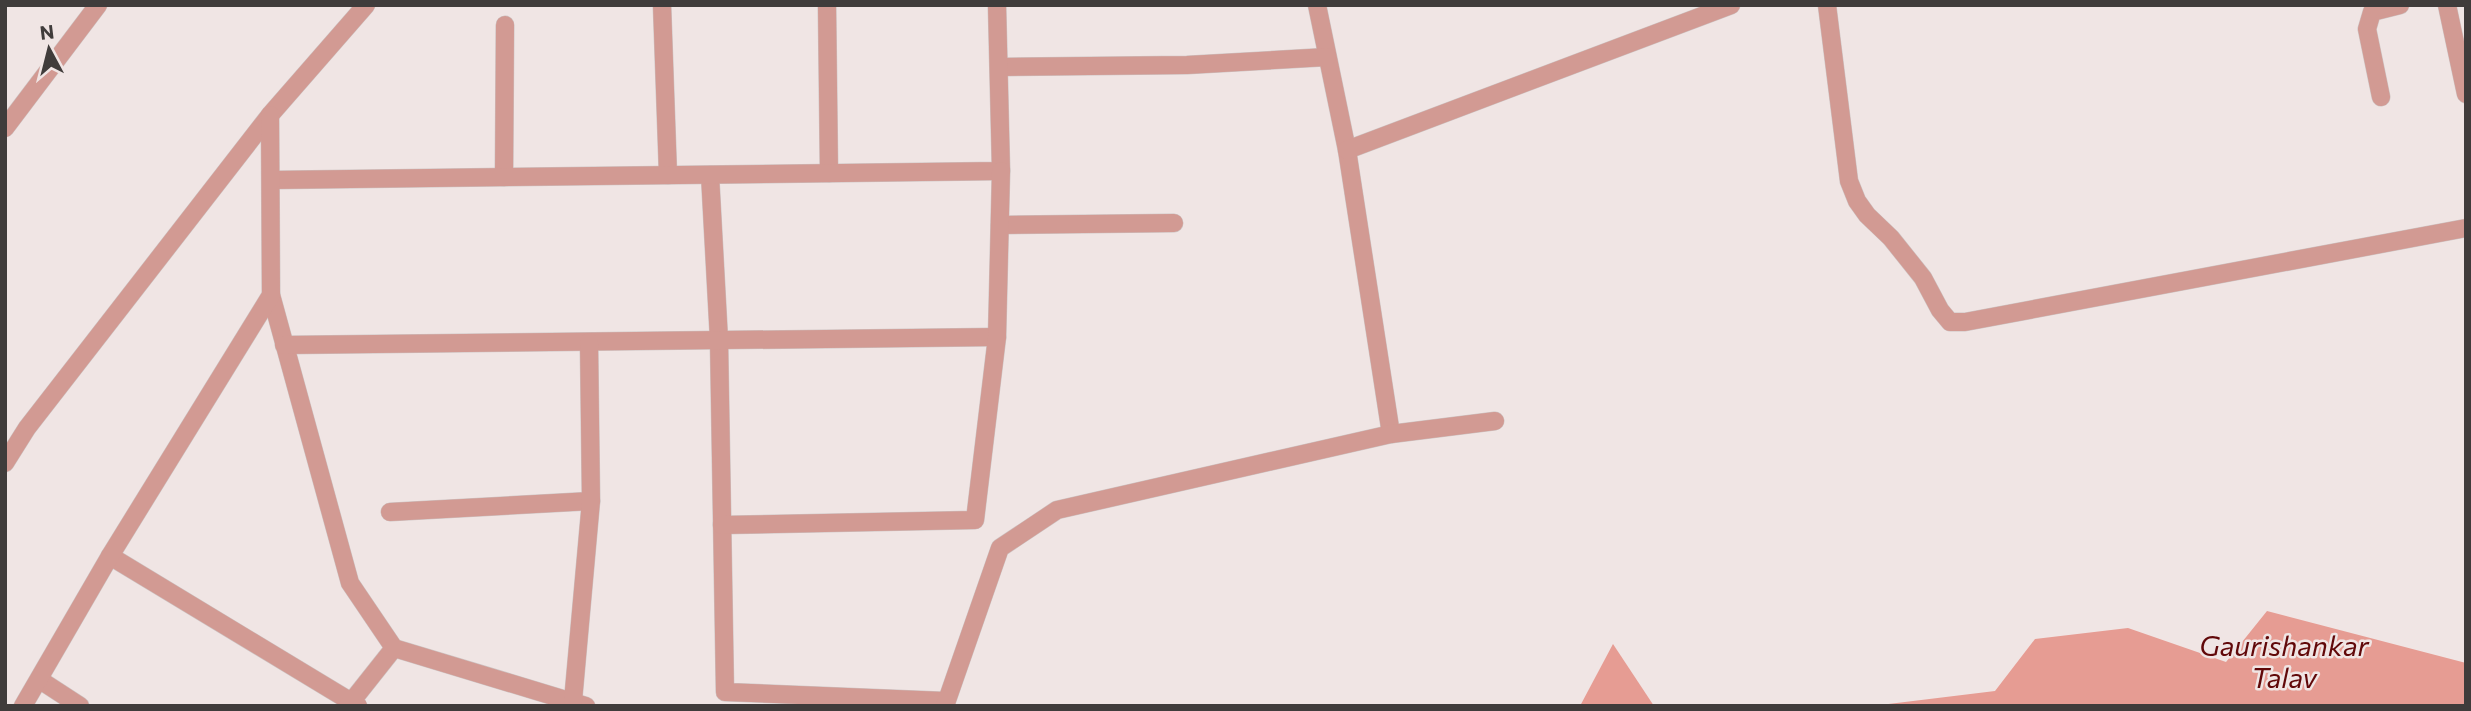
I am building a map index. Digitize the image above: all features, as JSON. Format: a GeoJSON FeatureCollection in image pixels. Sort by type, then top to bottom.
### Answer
{"type":"FeatureCollection","features":[{"type":"Feature","properties":{"kind":"street"},"geometry":{"type":"LineString","coordinates":[[5,128],[98,5]]}},
{"type":"Feature","properties":{"kind":"street"},"geometry":{"type":"LineString","coordinates":[[5,463],[27,428],[270,115],[366,5]]}},
{"type":"Feature","properties":{"kind":"street"},"geometry":{"type":"LineString","coordinates":[[662,5],[668,175]]}},
{"type":"Feature","properties":{"kind":"street"},"geometry":{"type":"LineString","coordinates":[[827,5],[829,173]]}},
{"type":"Feature","properties":{"kind":"street"},"geometry":{"type":"LineString","coordinates":[[722,525],[975,520],[997,337],[1001,171],[997,5]]}},
{"type":"Feature","properties":{"kind":"street"},"geometry":{"type":"LineString","coordinates":[[1317,5],[1347,150],[1391,434]]}},
{"type":"Feature","properties":{"kind":"street"},"geometry":{"type":"LineString","coordinates":[[1347,150],[1731,5]]}},
{"type":"Feature","properties":{"kind":"street"},"geometry":{"type":"LineString","coordinates":[[1827,5],[1849,181],[1857,201],[1867,215],[1891,238],[1923,278],[1940,310],[1950,321],[1978,320],[2466,228]]}},
{"type":"Feature","properties":{"kind":"street"},"geometry":{"type":"LineString","coordinates":[[2381,97],[2367,29],[2372,12],[2400,5]]}},
{"type":"Feature","properties":{"kind":"street"},"geometry":{"type":"LineString","coordinates":[[2447,5],[2466,94]]}},
{"type":"Feature","properties":{"kind":"street"},"geometry":{"type":"LineString","coordinates":[[504,177],[505,25]]}},
{"type":"Feature","properties":{"kind":"street"},"geometry":{"type":"LineString","coordinates":[[999,66],[1187,65],[1327,57]]}},
{"type":"Feature","properties":{"kind":"street"},"geometry":{"type":"LineString","coordinates":[[270,115],[271,295],[350,583],[394,648],[580,703],[591,501],[589,342]]}},
{"type":"Feature","properties":{"kind":"street"},"geometry":{"type":"LineString","coordinates":[[271,180],[1001,171]]}},
{"type":"Feature","properties":{"kind":"street"},"geometry":{"type":"LineString","coordinates":[[710,175],[719,340],[724,692],[945,703],[1000,548],[1057,510],[1391,434],[1495,421]]}},
{"type":"Feature","properties":{"kind":"street"},"geometry":{"type":"LineString","coordinates":[[1000,225],[1174,222]]}},
{"type":"Feature","properties":{"kind":"street"},"geometry":{"type":"LineString","coordinates":[[23,706],[110,556],[271,295]]}},
{"type":"Feature","properties":{"kind":"street"},"geometry":{"type":"LineString","coordinates":[[284,345],[997,337]]}},
{"type":"Feature","properties":{"kind":"street"},"geometry":{"type":"LineString","coordinates":[[390,512],[591,501]]}},
{"type":"Feature","properties":{"kind":"street"},"geometry":{"type":"LineString","coordinates":[[110,556],[352,704],[394,648]]}},
{"type":"Feature","properties":{"kind":"street"},"geometry":{"type":"LineString","coordinates":[[40,680],[80,706]]}},
{"type":"Feature","properties":{"kind":"water","name":"Gaurishankar Talav"},"geometry":{"type":"Polygon","coordinates":[[[2267,611],[2466,663],[2466,706],[1872,706],[1995,691],[2035,639],[2128,628],[2226,662],[2267,611]]]}},
{"type":"Feature","properties":{"kind":"water"},"geometry":{"type":"Polygon","coordinates":[[[1613,644],[1654,706],[1580,706],[1613,644]]]}}]}
